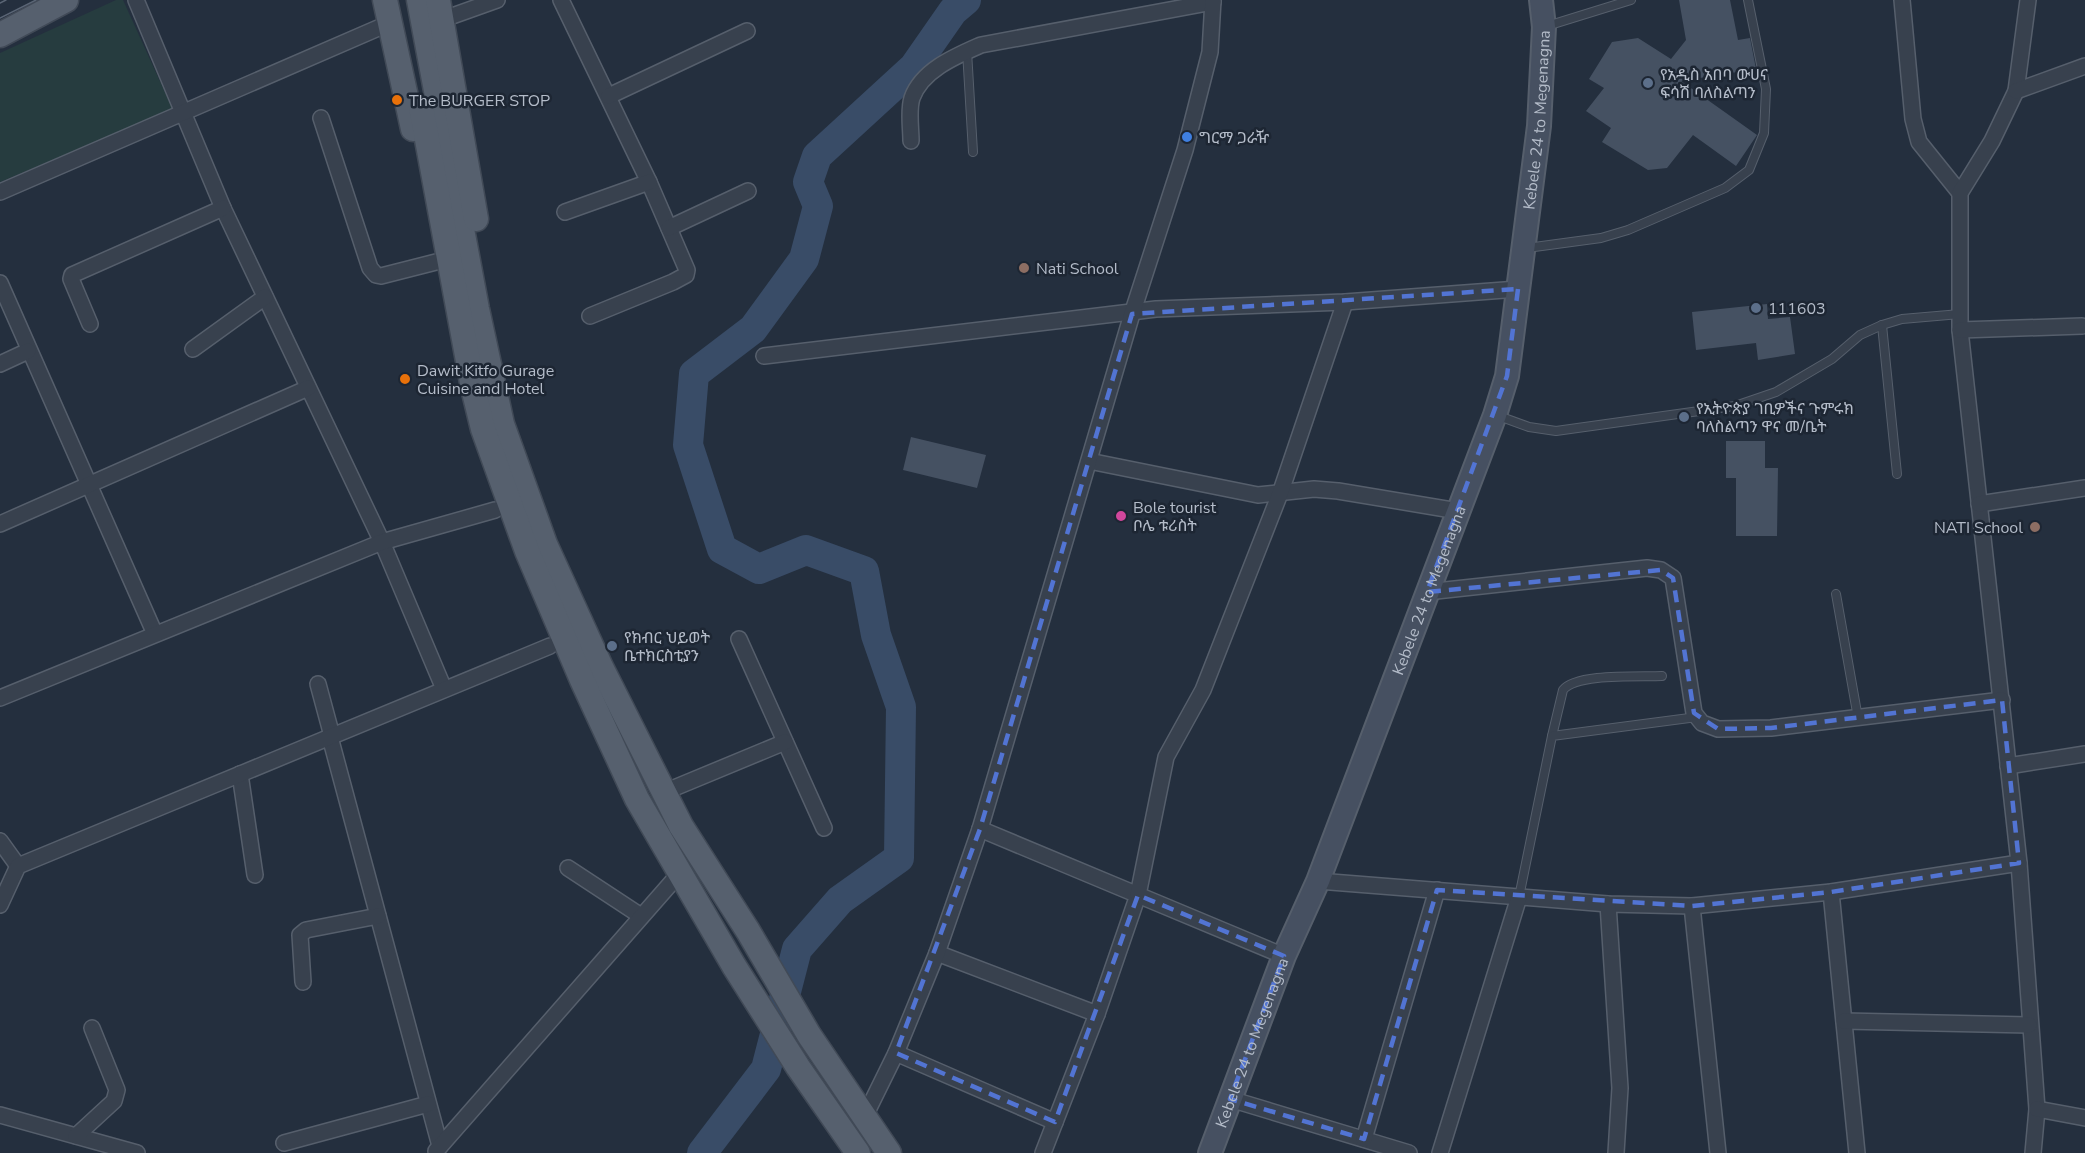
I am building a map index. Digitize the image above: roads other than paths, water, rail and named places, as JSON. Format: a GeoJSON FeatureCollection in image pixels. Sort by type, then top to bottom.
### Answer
{"type":"FeatureCollection","features":[{"type":"Feature","properties":{"kind":"main road"},"geometry":{"type":"LineString","coordinates":[[0,35],[66,0]]}},
{"type":"Feature","properties":{"kind":"main road"},"geometry":{"type":"LineString","coordinates":[[402,0],[447,252],[492,427],[545,544],[638,799],[679,874],[734,966],[798,1067],[858,1153]]}},
{"type":"Feature","properties":{"kind":"main road"},"geometry":{"type":"LineString","coordinates":[[418,0],[475,300],[492,427]]}},
{"type":"Feature","properties":{"kind":"main road","name":"Kebele 24 to Megenagna"},"geometry":{"type":"LineString","coordinates":[[1210,1153],[1284,956],[1318,881],[1495,415],[1507,376],[1539,126],[1544,27],[1541,0]]}},
{"type":"Feature","properties":{"kind":"main road"},"geometry":{"type":"LineString","coordinates":[[439,10],[495,325],[518,424],[544,504],[594,620],[592,674]]}},
{"type":"Feature","properties":{"kind":"main road"},"geometry":{"type":"LineString","coordinates":[[388,11],[421,167],[436,262],[466,421],[495,510],[550,646],[592,674],[809,1035],[889,1153]]}},
{"type":"Feature","properties":{"kind":"main road"},"geometry":{"type":"LineString","coordinates":[[753,996],[777,980]]}},
{"type":"Feature","properties":{"kind":"street"},"geometry":{"type":"LineString","coordinates":[[136,0],[223,208],[382,542],[444,689]]}},
{"type":"Feature","properties":{"kind":"street"},"geometry":{"type":"LineString","coordinates":[[439,10],[496,0]]}},
{"type":"Feature","properties":{"kind":"street"},"geometry":{"type":"LineString","coordinates":[[561,0],[650,182],[687,270],[686,275],[590,316]]}},
{"type":"Feature","properties":{"kind":"street"},"geometry":{"type":"LineString","coordinates":[[1902,0],[1913,119],[1919,142],[1960,193]]}},
{"type":"Feature","properties":{"kind":"street"},"geometry":{"type":"LineString","coordinates":[[2028,0],[2016,91],[1992,141],[1960,193],[1960,322],[2019,863],[2029,1026],[2037,1109],[2033,1153]]}},
{"type":"Feature","properties":{"kind":"street"},"geometry":{"type":"LineString","coordinates":[[864,1118],[896,1053],[937,953],[980,829],[1132,314],[1185,150],[1210,52],[1213,1],[981,45],[967,51],[935,70],[917,88],[911,100],[911,141]]}},
{"type":"Feature","properties":{"kind":"street"},"geometry":{"type":"LineString","coordinates":[[0,192],[184,114],[388,11]]}},
{"type":"Feature","properties":{"kind":"street"},"geometry":{"type":"LineString","coordinates":[[609,96],[747,30]]}},
{"type":"Feature","properties":{"kind":"street"},"geometry":{"type":"LineString","coordinates":[[2016,91],[2085,66]]}},
{"type":"Feature","properties":{"kind":"street"},"geometry":{"type":"LineString","coordinates":[[321,118],[370,268],[376,275],[381,276],[436,262]]}},
{"type":"Feature","properties":{"kind":"street"},"geometry":{"type":"LineString","coordinates":[[565,212],[650,182]]}},
{"type":"Feature","properties":{"kind":"street"},"geometry":{"type":"LineString","coordinates":[[669,228],[748,191]]}},
{"type":"Feature","properties":{"kind":"street"},"geometry":{"type":"LineString","coordinates":[[90,324],[71,279],[72,275],[223,208]]}},
{"type":"Feature","properties":{"kind":"street"},"geometry":{"type":"LineString","coordinates":[[0,283],[28,351],[155,634]]}},
{"type":"Feature","properties":{"kind":"street"},"geometry":{"type":"LineString","coordinates":[[764,356],[1132,314],[1156,309],[1345,302],[1518,289]]}},
{"type":"Feature","properties":{"kind":"street"},"geometry":{"type":"LineString","coordinates":[[193,349],[265,297]]}},
{"type":"Feature","properties":{"kind":"street"},"geometry":{"type":"LineString","coordinates":[[1043,1153],[1097,1014],[1138,895],[1166,757],[1203,690],[1281,491],[1345,302]]}},
{"type":"Feature","properties":{"kind":"street"},"geometry":{"type":"LineString","coordinates":[[1960,322],[2082,326]]}},
{"type":"Feature","properties":{"kind":"street"},"geometry":{"type":"LineString","coordinates":[[0,364],[28,351]]}},
{"type":"Feature","properties":{"kind":"street"},"geometry":{"type":"LineString","coordinates":[[0,524],[308,388]]}},
{"type":"Feature","properties":{"kind":"street"},"geometry":{"type":"LineString","coordinates":[[1089,461],[1258,495],[1281,491],[1338,491],[1458,511]]}},
{"type":"Feature","properties":{"kind":"street"},"geometry":{"type":"LineString","coordinates":[[1979,504],[2085,488]]}},
{"type":"Feature","properties":{"kind":"street"},"geometry":{"type":"LineString","coordinates":[[0,698],[382,542],[495,510]]}},
{"type":"Feature","properties":{"kind":"street"},"geometry":{"type":"LineString","coordinates":[[1427,592],[1647,568],[1661,570],[1673,578],[1691,697],[1697,717],[1702,723],[1718,729],[1771,728],[2002,700]]}},
{"type":"Feature","properties":{"kind":"street"},"geometry":{"type":"LineString","coordinates":[[739,639],[824,828]]}},
{"type":"Feature","properties":{"kind":"street"},"geometry":{"type":"LineString","coordinates":[[0,905],[18,866],[550,646]]}},
{"type":"Feature","properties":{"kind":"street"},"geometry":{"type":"LineString","coordinates":[[318,684],[428,1104],[437,1150]]}},
{"type":"Feature","properties":{"kind":"street"},"geometry":{"type":"LineString","coordinates":[[662,793],[785,742]]}},
{"type":"Feature","properties":{"kind":"street"},"geometry":{"type":"LineString","coordinates":[[2008,766],[2085,754]]}},
{"type":"Feature","properties":{"kind":"street"},"geometry":{"type":"LineString","coordinates":[[240,774],[255,875]]}},
{"type":"Feature","properties":{"kind":"street"},"geometry":{"type":"LineString","coordinates":[[980,829],[1284,956]]}},
{"type":"Feature","properties":{"kind":"street"},"geometry":{"type":"LineString","coordinates":[[0,841],[18,866]]}},
{"type":"Feature","properties":{"kind":"street"},"geometry":{"type":"LineString","coordinates":[[1318,881],[1608,904],[1692,906],[1831,892],[2019,863]]}},
{"type":"Feature","properties":{"kind":"street"},"geometry":{"type":"LineString","coordinates":[[568,868],[641,916]]}},
{"type":"Feature","properties":{"kind":"street"},"geometry":{"type":"LineString","coordinates":[[437,1150],[679,874]]}},
{"type":"Feature","properties":{"kind":"street"},"geometry":{"type":"LineString","coordinates":[[1364,1139],[1437,890]]}},
{"type":"Feature","properties":{"kind":"street"},"geometry":{"type":"LineString","coordinates":[[1831,892],[1857,1153]]}},
{"type":"Feature","properties":{"kind":"street"},"geometry":{"type":"LineString","coordinates":[[1440,1153],[1519,897]]}},
{"type":"Feature","properties":{"kind":"street"},"geometry":{"type":"LineString","coordinates":[[1608,904],[1620,1088],[1616,1153]]}},
{"type":"Feature","properties":{"kind":"street"},"geometry":{"type":"LineString","coordinates":[[1692,906],[1718,1153]]}},
{"type":"Feature","properties":{"kind":"street"},"geometry":{"type":"LineString","coordinates":[[303,982],[300,935],[306,930],[378,916]]}},
{"type":"Feature","properties":{"kind":"street"},"geometry":{"type":"LineString","coordinates":[[937,953],[1097,1014]]}},
{"type":"Feature","properties":{"kind":"street"},"geometry":{"type":"LineString","coordinates":[[1844,1021],[2029,1026]]}},
{"type":"Feature","properties":{"kind":"street"},"geometry":{"type":"LineString","coordinates":[[76,1136],[114,1101],[117,1090],[92,1028]]}},
{"type":"Feature","properties":{"kind":"street"},"geometry":{"type":"LineString","coordinates":[[896,1053],[1055,1122]]}},
{"type":"Feature","properties":{"kind":"street"},"geometry":{"type":"LineString","coordinates":[[1230,1099],[1408,1153]]}},
{"type":"Feature","properties":{"kind":"street"},"geometry":{"type":"LineString","coordinates":[[284,1143],[428,1104]]}},
{"type":"Feature","properties":{"kind":"street"},"geometry":{"type":"LineString","coordinates":[[2037,1109],[2085,1118]]}},
{"type":"Feature","properties":{"kind":"street"},"geometry":{"type":"LineString","coordinates":[[0,1115],[137,1153]]}},
{"type":"Feature","properties":{"kind":"lane"},"geometry":{"type":"LineString","coordinates":[[1544,27],[1631,0]]}},
{"type":"Feature","properties":{"kind":"lane"},"geometry":{"type":"LineString","coordinates":[[1525,248],[1601,238],[1628,230],[1725,188],[1749,170],[1764,133],[1766,89],[1748,0]]}},
{"type":"Feature","properties":{"kind":"lane"},"geometry":{"type":"LineString","coordinates":[[967,51],[973,152]]}},
{"type":"Feature","properties":{"kind":"lane"},"geometry":{"type":"LineString","coordinates":[[1495,415],[1529,427],[1556,431],[1735,406],[1776,392],[1832,358],[1860,335],[1882,325],[1902,319],[1960,322]]}},
{"type":"Feature","properties":{"kind":"lane"},"geometry":{"type":"LineString","coordinates":[[1882,325],[1897,474]]}},
{"type":"Feature","properties":{"kind":"lane"},"geometry":{"type":"LineString","coordinates":[[1836,594],[1858,718]]}},
{"type":"Feature","properties":{"kind":"lane"},"geometry":{"type":"LineString","coordinates":[[1519,897],[1563,690],[1568,684],[1581,680],[1662,676]]}},
{"type":"Feature","properties":{"kind":"lane"},"geometry":{"type":"LineString","coordinates":[[1552,736],[1697,717]]}},
{"type":"Feature","properties":{"kind":"waterway"},"geometry":{"type":"LineString","coordinates":[[702,1153],[766,1069],[797,949],[840,900],[899,858],[901,707],[876,635],[864,571],[806,550],[759,569],[722,549],[688,445],[694,374],[753,329],[804,259],[818,206],[808,182],[817,156],[914,67],[953,11],[966,0]]}},
{"type":"Feature","properties":{"kind":"tram line"},"geometry":{"type":"LineString","coordinates":[[0,3],[6,0]]}},
{"type":"Feature","properties":{"kind":"tram line"},"geometry":{"type":"LineString","coordinates":[[0,18],[36,0]]}},
{"type":"Feature","properties":{"kind":"place","name":"የአዲስ አበባ ውሀና ፍሳሽ ባለስልጣን"},"geometry":{"type":"Point","coordinates":[1648,83]}},
{"type":"Feature","properties":{"kind":"place","name":"The BURGER STOP"},"geometry":{"type":"Point","coordinates":[397,100]}},
{"type":"Feature","properties":{"kind":"place","name":"ግርማ ጋራዥ"},"geometry":{"type":"Point","coordinates":[1187,137]}},
{"type":"Feature","properties":{"kind":"place","name":"Nati School"},"geometry":{"type":"Point","coordinates":[1024,268]}},
{"type":"Feature","properties":{"kind":"place","name":"111603"},"geometry":{"type":"Point","coordinates":[1756,308]}},
{"type":"Feature","properties":{"kind":"place","name":"Dawit Kitfo Gurage Cuisine and Hotel"},"geometry":{"type":"Point","coordinates":[405,379]}},
{"type":"Feature","properties":{"kind":"place","name":"የኢትዮጵያ ገቢዎችና ጉምሩክ ባለስልጣን ዋና መ/ቤት"},"geometry":{"type":"Point","coordinates":[1684,417]}},
{"type":"Feature","properties":{"kind":"place","name":"Bole tourist ቦሌ ቱሪስት"},"geometry":{"type":"Point","coordinates":[1121,516]}},
{"type":"Feature","properties":{"kind":"place","name":"NATI School"},"geometry":{"type":"Point","coordinates":[2035,527]}},
{"type":"Feature","properties":{"kind":"place","name":"የክብር ህይወት ቤተክርስቲያን"},"geometry":{"type":"Point","coordinates":[612,646]}}]}
